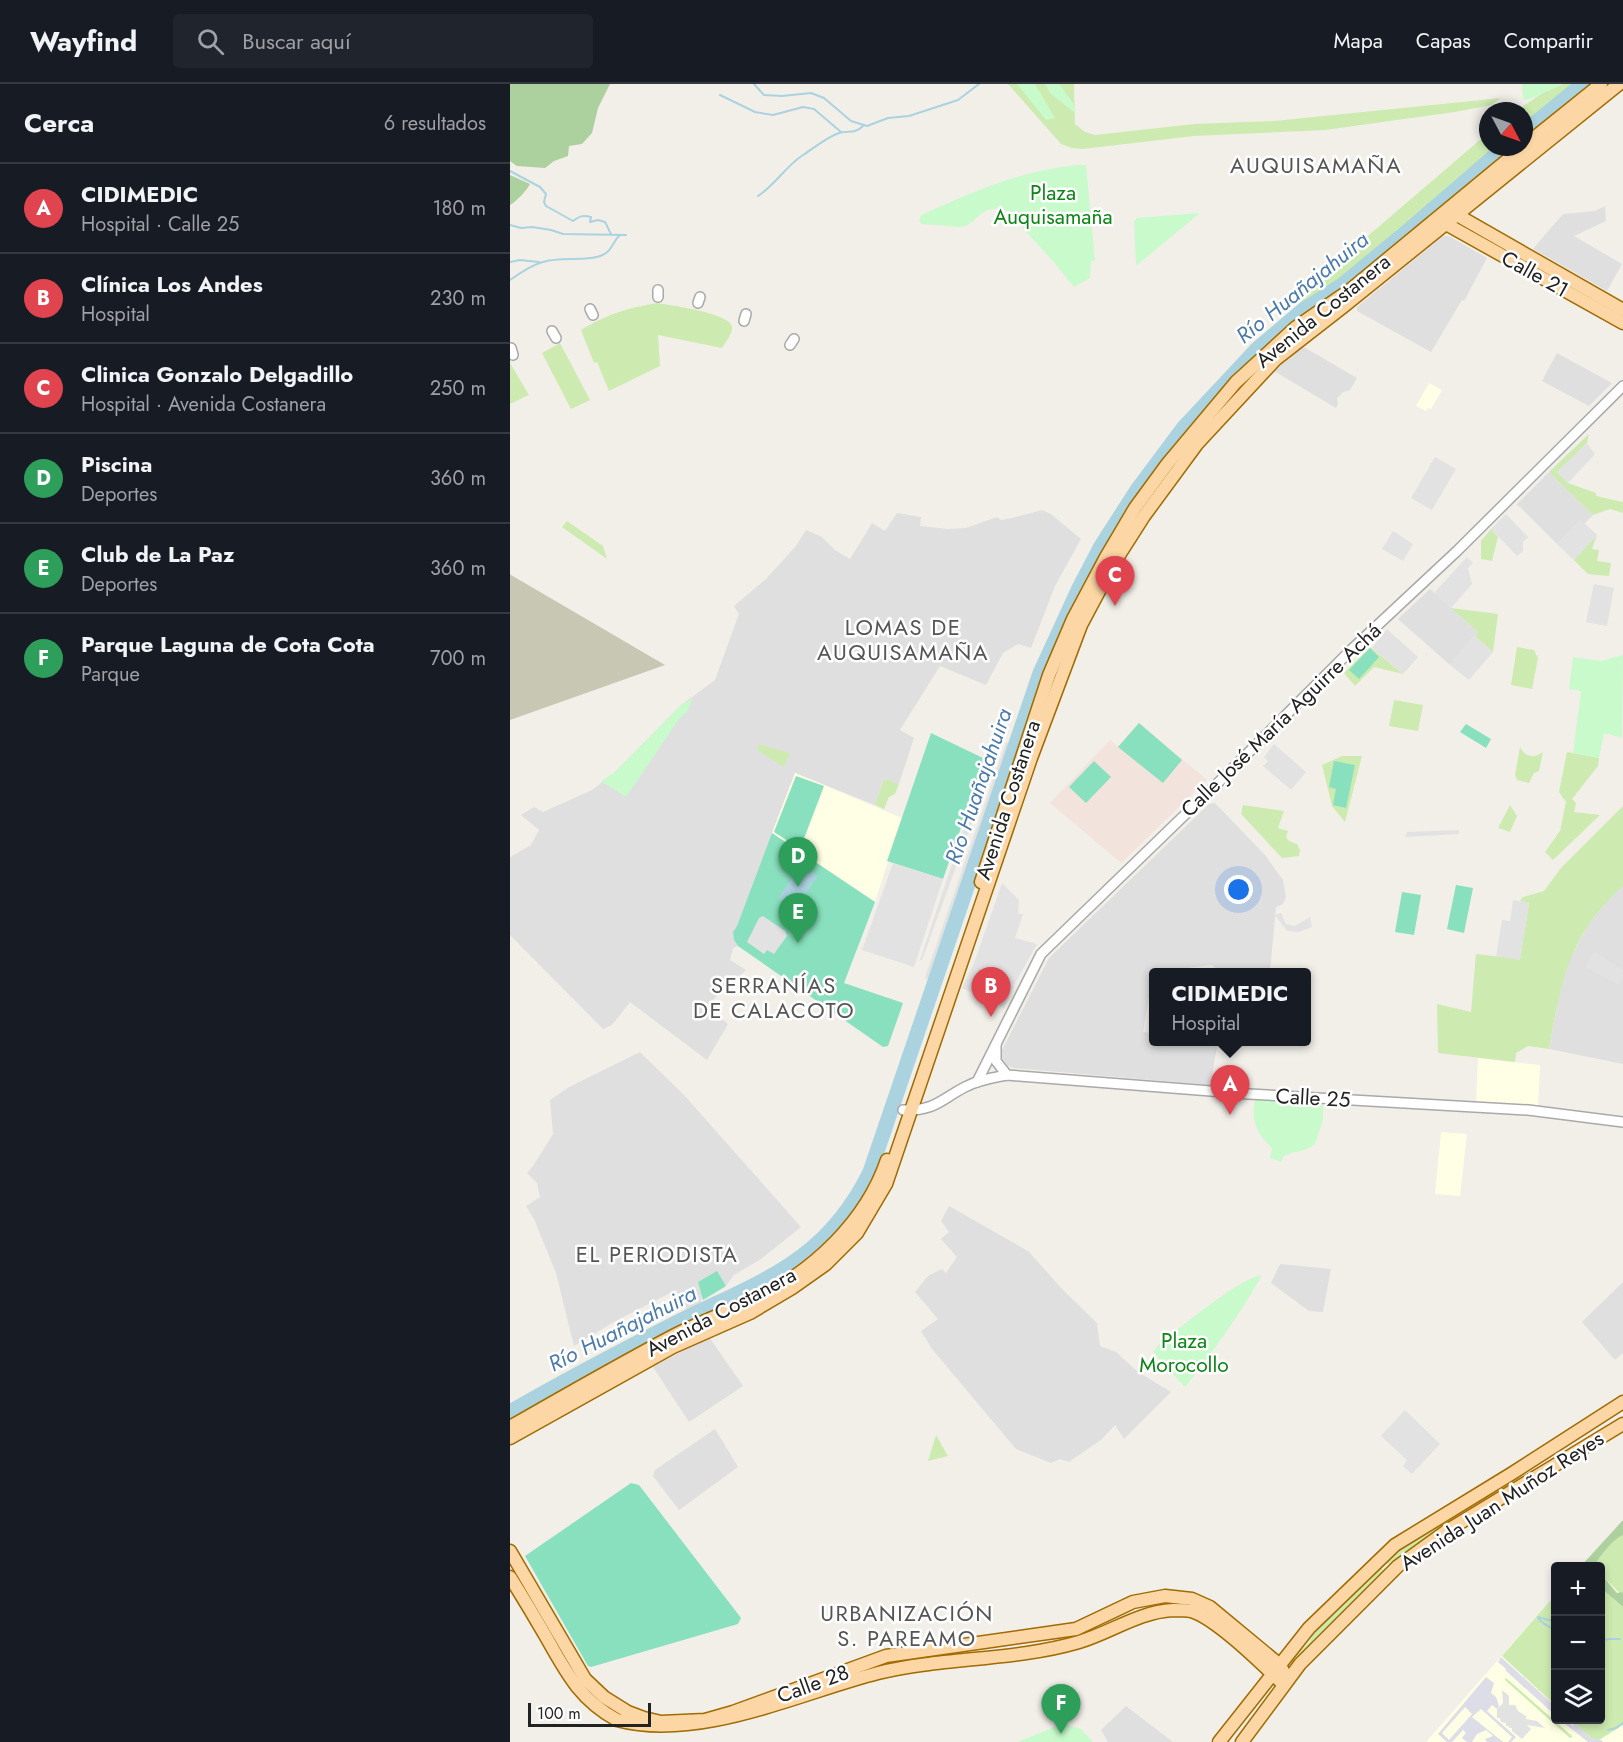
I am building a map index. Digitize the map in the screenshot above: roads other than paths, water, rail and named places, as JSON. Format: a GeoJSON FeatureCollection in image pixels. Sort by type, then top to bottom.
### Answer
{"type":"FeatureCollection","features":[{"type":"Feature","properties":{"kind":"main road","name":"Avenida Costanera"},"geometry":{"type":"LineString","coordinates":[[1533,138],[1601,84]]}},
{"type":"Feature","properties":{"kind":"main road"},"geometry":{"type":"LineString","coordinates":[[1445,219],[1462,218],[1467,206],[1619,84]]}},
{"type":"Feature","properties":{"kind":"main road","name":"Avenida Costanera"},"geometry":{"type":"LineString","coordinates":[[510,1438],[674,1336],[784,1283],[818,1259],[853,1223],[885,1167],[908,1111],[1049,675],[1073,619],[1135,508],[1168,463],[1236,382],[1295,328],[1445,219],[1512,156]]}},
{"type":"Feature","properties":{"kind":"main road","name":"Calle 21"},"geometry":{"type":"LineString","coordinates":[[1462,218],[1479,236]]}},
{"type":"Feature","properties":{"kind":"main road","name":"Calle 21"},"geometry":{"type":"LineString","coordinates":[[1445,219],[1564,283],[1623,310]]}},
{"type":"Feature","properties":{"kind":"main road","name":"Calle 21"},"geometry":{"type":"LineString","coordinates":[[1564,283],[1623,323]]}},
{"type":"Feature","properties":{"kind":"main road","name":"Avenida Costanera"},"geometry":{"type":"LineString","coordinates":[[510,1427],[585,1390]]}},
{"type":"Feature","properties":{"kind":"main road","name":"Avenida Juan Muñoz Reyes"},"geometry":{"type":"LineString","coordinates":[[1219,1742],[1309,1628],[1395,1545],[1623,1402]]}},
{"type":"Feature","properties":{"kind":"main road","name":"Avenida Juan Muñoz Reyes"},"geometry":{"type":"LineString","coordinates":[[1242,1742],[1283,1684],[1321,1642],[1398,1566],[1445,1532],[1623,1424]]}},
{"type":"Feature","properties":{"kind":"main road","name":"Calle 28"},"geometry":{"type":"LineString","coordinates":[[510,1551],[550,1632]]}},
{"type":"Feature","properties":{"kind":"main road","name":"Calle 28"},"geometry":{"type":"LineString","coordinates":[[510,1577],[550,1632],[597,1707],[632,1727],[657,1733],[679,1728],[705,1732],[886,1656],[1060,1633],[1076,1629],[1133,1602],[1165,1596],[1207,1613],[1220,1628],[1276,1669],[1283,1684]]}},
{"type":"Feature","properties":{"kind":"main road","name":"Calle 28"},"geometry":{"type":"LineString","coordinates":[[768,1707],[877,1674],[940,1662],[1063,1646],[1098,1635],[1136,1617],[1191,1605]]}},
{"type":"Feature","properties":{"kind":"main road"},"geometry":{"type":"LineString","coordinates":[[1060,1633],[1063,1646]]}},
{"type":"Feature","properties":{"kind":"main road"},"geometry":{"type":"LineString","coordinates":[[872,1661],[877,1674]]}},
{"type":"Feature","properties":{"kind":"street","name":"Calle José María Aguirre Achá"},"geometry":{"type":"LineString","coordinates":[[977,1082],[1035,964],[1051,944],[1623,386]]}},
{"type":"Feature","properties":{"kind":"street"},"geometry":{"type":"LineString","coordinates":[[996,1042],[996,1061],[1007,1075]]}},
{"type":"Feature","properties":{"kind":"street","name":"Calle 25"},"geometry":{"type":"LineString","coordinates":[[908,1111],[922,1110],[939,1104],[964,1087],[1007,1075],[1249,1094],[1528,1110],[1623,1122]]}},
{"type":"Feature","properties":{"kind":"water"},"geometry":{"type":"Polygon","coordinates":[[[801,865],[818,876],[795,909],[778,898],[801,865]]]}},
{"type":"Feature","properties":{"kind":"waterway"},"geometry":{"type":"LineString","coordinates":[[754,84],[764,95],[811,93],[824,98],[851,121],[867,126],[888,118],[909,116],[958,100],[979,84]]}},
{"type":"Feature","properties":{"kind":"waterway","name":"Río Huañajahuira"},"geometry":{"type":"LineString","coordinates":[[1533,125],[1583,84]]}},
{"type":"Feature","properties":{"kind":"waterway"},"geometry":{"type":"LineString","coordinates":[[720,95],[755,112],[773,115],[803,107],[814,109],[841,132]]}},
{"type":"Feature","properties":{"kind":"waterway"},"geometry":{"type":"LineString","coordinates":[[758,196],[797,159],[834,135],[855,131],[864,125]]}},
{"type":"Feature","properties":{"kind":"waterway","name":"Río Huañajahuira"},"geometry":{"type":"LineString","coordinates":[[510,1412],[608,1358],[758,1283],[808,1251],[831,1230],[851,1204],[870,1172],[1040,673],[1101,546],[1137,490],[1184,427],[1256,350],[1303,310],[1342,285],[1495,156]]}},
{"type":"Feature","properties":{"kind":"waterway"},"geometry":{"type":"LineString","coordinates":[[510,171],[540,187],[546,194],[544,202],[546,206],[573,221],[586,216],[591,217],[590,222],[598,220],[605,222],[611,234]]}},
{"type":"Feature","properties":{"kind":"waterway"},"geometry":{"type":"LineString","coordinates":[[510,225],[551,230],[563,234],[626,235]]}},
{"type":"Feature","properties":{"kind":"waterway"},"geometry":{"type":"LineString","coordinates":[[510,280],[530,267],[550,260],[600,256],[608,251],[620,235]]}},
{"type":"Feature","properties":{"kind":"waterway"},"geometry":{"type":"LineString","coordinates":[[510,262],[520,260],[539,262]]}},
{"type":"Feature","properties":{"kind":"waterway"},"geometry":{"type":"LineString","coordinates":[[1551,1621],[1538,1617],[1551,1627]]}},
{"type":"Feature","properties":{"kind":"waterway"},"geometry":{"type":"LineString","coordinates":[[1605,1640],[1620,1639]]}},
{"type":"Feature","properties":{"kind":"waterway"},"geometry":{"type":"LineString","coordinates":[[1608,1730],[1623,1723]]}},
{"type":"Feature","properties":{"kind":"place","name":"Clinica Gonzalo Delgadillo"},"geometry":{"type":"Point","coordinates":[1115,606]}},
{"type":"Feature","properties":{"kind":"place","name":"Piscina"},"geometry":{"type":"Point","coordinates":[798,887]}},
{"type":"Feature","properties":{"kind":"place","name":"Club de La Paz"},"geometry":{"type":"Point","coordinates":[798,943]}},
{"type":"Feature","properties":{"kind":"place","name":"Clínica Los Andes"},"geometry":{"type":"Point","coordinates":[991,1017]}},
{"type":"Feature","properties":{"kind":"place","name":"CIDIMEDIC"},"geometry":{"type":"Point","coordinates":[1230,1115]}},
{"type":"Feature","properties":{"kind":"place","name":"Parque Laguna de Cota Cota"},"geometry":{"type":"Point","coordinates":[1061,1734]}},
{"type":"Feature","properties":{"kind":"district","name":"AUQUISAMAÑA"},"geometry":{"type":"Point","coordinates":[1316,165]}},
{"type":"Feature","properties":{"kind":"district","name":"LOMAS DE AUQUISAMAÑA"},"geometry":{"type":"Point","coordinates":[903,640]}},
{"type":"Feature","properties":{"kind":"district","name":"SERRANÍAS DE CALACOTO"},"geometry":{"type":"Point","coordinates":[774,998]}},
{"type":"Feature","properties":{"kind":"district","name":"EL PERIODISTA"},"geometry":{"type":"Point","coordinates":[657,1254]}},
{"type":"Feature","properties":{"kind":"district","name":"URBANIZACIÓN S. PAREAMO"},"geometry":{"type":"Point","coordinates":[907,1626]}},
{"type":"Feature","properties":{"kind":"park label","name":"Plaza Auquisamaña"},"geometry":{"type":"Point","coordinates":[1053,205]}},
{"type":"Feature","properties":{"kind":"park label","name":"Plaza Morocollo"},"geometry":{"type":"Point","coordinates":[1184,1353]}}]}
